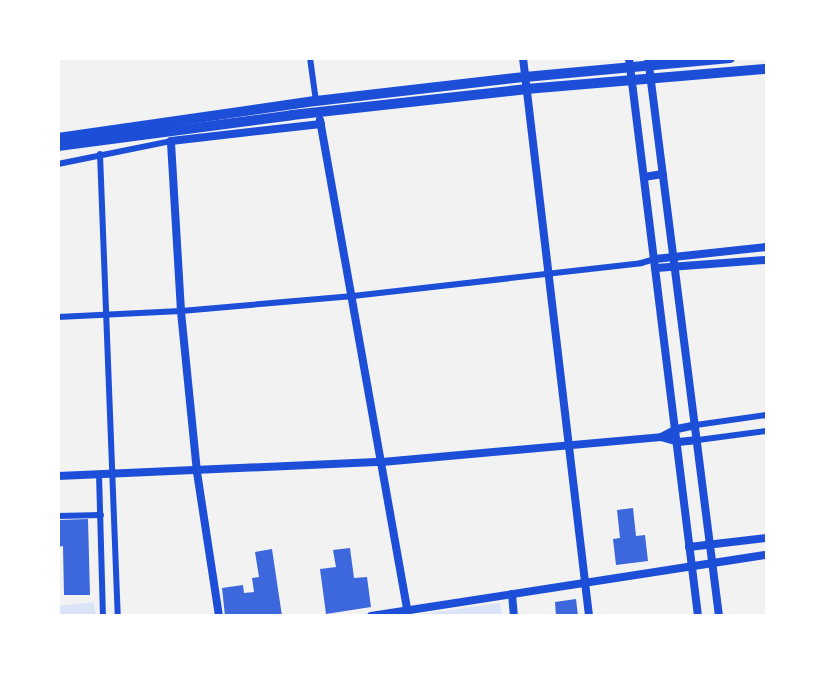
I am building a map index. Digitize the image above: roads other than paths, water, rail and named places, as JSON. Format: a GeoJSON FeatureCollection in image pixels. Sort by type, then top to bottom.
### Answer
{"type":"FeatureCollection","features":[{"type":"Feature","properties":{"kind":"highway"},"geometry":{"type":"LineString","coordinates":[[649,68],[730,58]]}},
{"type":"Feature","properties":{"kind":"highway"},"geometry":{"type":"LineString","coordinates":[[58,138],[630,69],[766,69]]}},
{"type":"Feature","properties":{"kind":"highway"},"geometry":{"type":"LineString","coordinates":[[58,146],[291,109]]}},
{"type":"Feature","properties":{"kind":"street"},"geometry":{"type":"LineString","coordinates":[[310,58],[407,610]]}},
{"type":"Feature","properties":{"kind":"street"},"geometry":{"type":"LineString","coordinates":[[523,58],[589,615]]}},
{"type":"Feature","properties":{"kind":"street"},"geometry":{"type":"LineString","coordinates":[[649,68],[719,615]]}},
{"type":"Feature","properties":{"kind":"street"},"geometry":{"type":"LineString","coordinates":[[630,69],[698,615]]}},
{"type":"Feature","properties":{"kind":"street"},"geometry":{"type":"LineString","coordinates":[[58,164],[171,141],[321,124]]}},
{"type":"Feature","properties":{"kind":"street"},"geometry":{"type":"LineString","coordinates":[[171,141],[181,311],[197,472],[219,615]]}},
{"type":"Feature","properties":{"kind":"street"},"geometry":{"type":"LineString","coordinates":[[100,154],[118,615]]}},
{"type":"Feature","properties":{"kind":"street"},"geometry":{"type":"LineString","coordinates":[[644,177],[663,174]]}},
{"type":"Feature","properties":{"kind":"street"},"geometry":{"type":"LineString","coordinates":[[58,317],[106,317],[352,296],[641,263],[655,258],[766,247]]}},
{"type":"Feature","properties":{"kind":"street"},"geometry":{"type":"LineString","coordinates":[[641,263],[656,268],[676,268],[766,260]]}},
{"type":"Feature","properties":{"kind":"street"},"geometry":{"type":"LineString","coordinates":[[661,437],[676,429],[766,415]]}},
{"type":"Feature","properties":{"kind":"street"},"geometry":{"type":"LineString","coordinates":[[58,476],[197,472],[382,462],[661,437],[678,441],[698,440],[766,431]]}},
{"type":"Feature","properties":{"kind":"street"},"geometry":{"type":"LineString","coordinates":[[99,474],[103,615]]}},
{"type":"Feature","properties":{"kind":"street"},"geometry":{"type":"LineString","coordinates":[[58,516],[101,515]]}},
{"type":"Feature","properties":{"kind":"street"},"geometry":{"type":"LineString","coordinates":[[689,547],[766,538]]}},
{"type":"Feature","properties":{"kind":"street"},"geometry":{"type":"LineString","coordinates":[[742,541],[745,558]]}},
{"type":"Feature","properties":{"kind":"street"},"geometry":{"type":"LineString","coordinates":[[371,615],[766,555]]}},
{"type":"Feature","properties":{"kind":"street"},"geometry":{"type":"LineString","coordinates":[[512,594],[514,615]]}}]}
